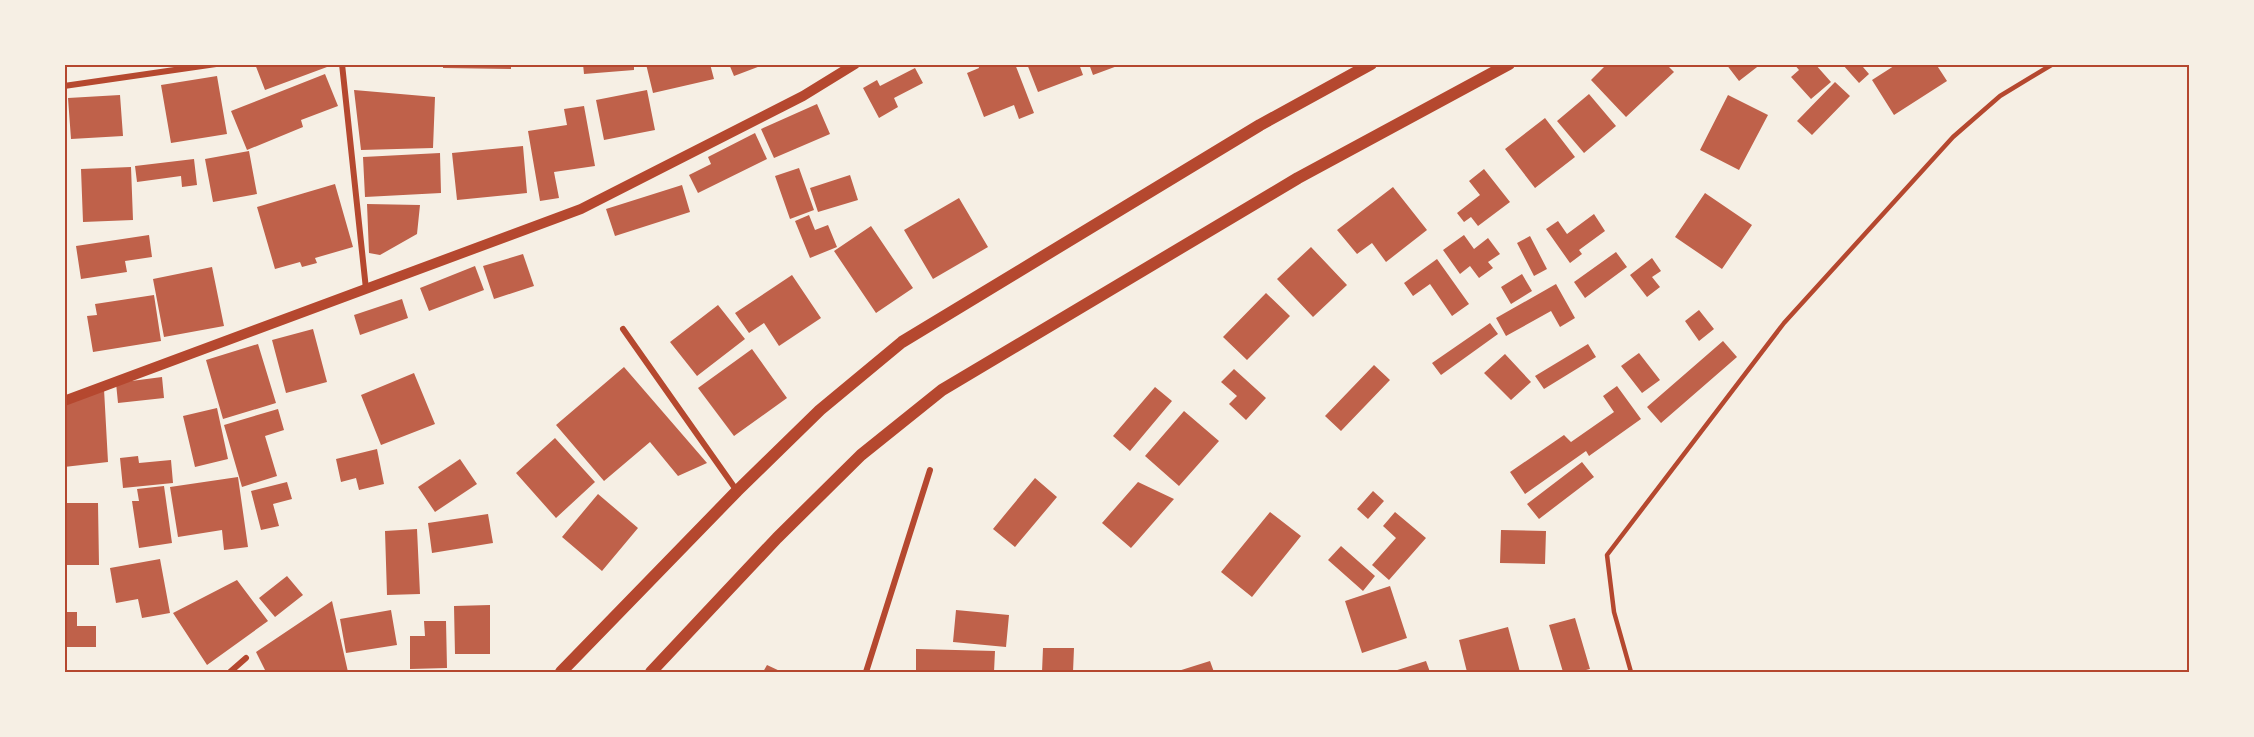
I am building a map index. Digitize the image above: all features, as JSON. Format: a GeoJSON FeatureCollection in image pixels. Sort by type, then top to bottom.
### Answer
{"type":"FeatureCollection","features":[{"type":"Feature","properties":{"kind":"main road"},"geometry":{"type":"LineString","coordinates":[[561,672],[737,491],[820,410],[902,342],[1260,124],[1371,64]]}},
{"type":"Feature","properties":{"kind":"main road"},"geometry":{"type":"LineString","coordinates":[[651,672],[777,538],[861,455],[942,390],[1298,178],[1509,64]]}},
{"type":"Feature","properties":{"kind":"street"},"geometry":{"type":"LineString","coordinates":[[64,86],[216,64]]}},
{"type":"Feature","properties":{"kind":"street"},"geometry":{"type":"LineString","coordinates":[[342,64],[367,290]]}},
{"type":"Feature","properties":{"kind":"street"},"geometry":{"type":"LineString","coordinates":[[64,400],[367,290],[581,209],[803,96],[855,64]]}},
{"type":"Feature","properties":{"kind":"street"},"geometry":{"type":"LineString","coordinates":[[623,329],[737,491]]}},
{"type":"Feature","properties":{"kind":"street"},"geometry":{"type":"LineString","coordinates":[[866,672],[930,470]]}},
{"type":"Feature","properties":{"kind":"street"},"geometry":{"type":"LineString","coordinates":[[230,672],[246,658]]}},
{"type":"Feature","properties":{"kind":"lane"},"geometry":{"type":"LineString","coordinates":[[1631,672],[1614,612],[1607,555],[1792,314],[1953,137],[2000,96],[2053,64]]}},
{"type":"Feature","properties":{"kind":"building"},"geometry":{"type":"Polygon","coordinates":[[[255,64],[325,64],[327,67],[265,90],[255,64]]]}},
{"type":"Feature","properties":{"kind":"building"},"geometry":{"type":"Polygon","coordinates":[[[443,64],[511,64],[511,69],[443,68],[443,64]]]}},
{"type":"Feature","properties":{"kind":"building"},"geometry":{"type":"Polygon","coordinates":[[[583,64],[634,64],[634,70],[584,74],[583,64]]]}},
{"type":"Feature","properties":{"kind":"building"},"geometry":{"type":"Polygon","coordinates":[[[646,64],[710,64],[714,79],[653,93],[646,64]]]}},
{"type":"Feature","properties":{"kind":"building"},"geometry":{"type":"Polygon","coordinates":[[[729,64],[763,64],[763,65],[734,76],[729,64]]]}},
{"type":"Feature","properties":{"kind":"building"},"geometry":{"type":"Polygon","coordinates":[[[978,64],[1015,64],[1034,113],[1019,119],[1014,105],[984,117],[967,73],[979,68],[978,64]]]}},
{"type":"Feature","properties":{"kind":"building"},"geometry":{"type":"Polygon","coordinates":[[[1027,64],[1079,64],[1083,75],[1038,92],[1027,64]]]}},
{"type":"Feature","properties":{"kind":"building"},"geometry":{"type":"Polygon","coordinates":[[[1089,64],[1120,64],[1120,65],[1093,75],[1089,64]]]}},
{"type":"Feature","properties":{"kind":"building"},"geometry":{"type":"Polygon","coordinates":[[[1607,64],[1666,64],[1674,72],[1626,117],[1591,80],[1607,64]]]}},
{"type":"Feature","properties":{"kind":"building"},"geometry":{"type":"Polygon","coordinates":[[[1726,64],[1761,64],[1739,81],[1726,64]]]}},
{"type":"Feature","properties":{"kind":"building"},"geometry":{"type":"Polygon","coordinates":[[[1794,64],[1815,64],[1831,82],[1811,99],[1791,77],[1799,70],[1794,64]]]}},
{"type":"Feature","properties":{"kind":"building"},"geometry":{"type":"Polygon","coordinates":[[[1897,64],[1936,64],[1947,81],[1894,115],[1872,80],[1897,64]]]}},
{"type":"Feature","properties":{"kind":"building"},"geometry":{"type":"Polygon","coordinates":[[[1843,65],[1870,65],[1863,67],[1869,74],[1859,83],[1843,65]]]}},
{"type":"Feature","properties":{"kind":"building"},"geometry":{"type":"Polygon","coordinates":[[[915,68],[923,83],[894,98],[898,107],[879,118],[863,88],[877,80],[880,86],[915,68]]]}},
{"type":"Feature","properties":{"kind":"building"},"geometry":{"type":"Polygon","coordinates":[[[325,74],[338,106],[301,120],[303,127],[247,150],[231,111],[325,74]]]}},
{"type":"Feature","properties":{"kind":"building"},"geometry":{"type":"Polygon","coordinates":[[[217,76],[227,134],[171,143],[161,85],[217,76]]]}},
{"type":"Feature","properties":{"kind":"building"},"geometry":{"type":"Polygon","coordinates":[[[1835,82],[1850,96],[1812,135],[1797,121],[1835,82]]]}},
{"type":"Feature","properties":{"kind":"building"},"geometry":{"type":"Polygon","coordinates":[[[354,90],[435,97],[433,148],[361,150],[354,90]]]}},
{"type":"Feature","properties":{"kind":"building"},"geometry":{"type":"Polygon","coordinates":[[[647,90],[655,130],[604,140],[596,100],[647,90]]]}},
{"type":"Feature","properties":{"kind":"building"},"geometry":{"type":"Polygon","coordinates":[[[1589,94],[1616,126],[1584,153],[1557,121],[1589,94]]]}},
{"type":"Feature","properties":{"kind":"building"},"geometry":{"type":"Polygon","coordinates":[[[120,95],[123,136],[71,139],[68,98],[120,95]]]}},
{"type":"Feature","properties":{"kind":"building"},"geometry":{"type":"Polygon","coordinates":[[[1728,95],[1768,115],[1739,170],[1700,150],[1728,95]]]}},
{"type":"Feature","properties":{"kind":"building"},"geometry":{"type":"Polygon","coordinates":[[[817,104],[830,134],[774,158],[761,129],[817,104]]]}},
{"type":"Feature","properties":{"kind":"building"},"geometry":{"type":"Polygon","coordinates":[[[584,106],[595,166],[554,172],[559,198],[540,201],[528,131],[567,125],[564,109],[584,106]]]}},
{"type":"Feature","properties":{"kind":"building"},"geometry":{"type":"Polygon","coordinates":[[[1545,118],[1575,157],[1535,188],[1505,149],[1545,118]]]}},
{"type":"Feature","properties":{"kind":"building"},"geometry":{"type":"Polygon","coordinates":[[[755,133],[767,159],[698,193],[689,175],[711,164],[708,157],[755,133]]]}},
{"type":"Feature","properties":{"kind":"building"},"geometry":{"type":"Polygon","coordinates":[[[523,146],[527,193],[457,200],[452,153],[523,146]]]}},
{"type":"Feature","properties":{"kind":"building"},"geometry":{"type":"Polygon","coordinates":[[[249,151],[257,194],[213,202],[205,159],[249,151]]]}},
{"type":"Feature","properties":{"kind":"building"},"geometry":{"type":"Polygon","coordinates":[[[440,153],[441,193],[365,197],[363,157],[440,153]]]}},
{"type":"Feature","properties":{"kind":"building"},"geometry":{"type":"Polygon","coordinates":[[[194,159],[197,185],[182,187],[181,176],[137,182],[135,166],[194,159]]]}},
{"type":"Feature","properties":{"kind":"building"},"geometry":{"type":"Polygon","coordinates":[[[131,167],[133,220],[83,222],[81,169],[131,167]]]}},
{"type":"Feature","properties":{"kind":"building"},"geometry":{"type":"Polygon","coordinates":[[[799,168],[814,210],[790,219],[775,176],[799,168]]]}},
{"type":"Feature","properties":{"kind":"building"},"geometry":{"type":"Polygon","coordinates":[[[1484,169],[1510,202],[1478,226],[1471,217],[1464,222],[1457,213],[1480,195],[1469,181],[1484,169]]]}},
{"type":"Feature","properties":{"kind":"building"},"geometry":{"type":"Polygon","coordinates":[[[850,175],[858,200],[818,212],[810,188],[850,175]]]}},
{"type":"Feature","properties":{"kind":"building"},"geometry":{"type":"Polygon","coordinates":[[[335,184],[353,247],[315,258],[317,263],[302,267],[300,262],[275,269],[257,207],[335,184]]]}},
{"type":"Feature","properties":{"kind":"building"},"geometry":{"type":"Polygon","coordinates":[[[682,185],[690,212],[615,236],[606,209],[682,185]]]}},
{"type":"Feature","properties":{"kind":"building"},"geometry":{"type":"Polygon","coordinates":[[[1393,187],[1427,230],[1386,262],[1372,243],[1357,254],[1337,230],[1393,187]]]}},
{"type":"Feature","properties":{"kind":"building"},"geometry":{"type":"Polygon","coordinates":[[[1705,193],[1752,225],[1722,269],[1675,237],[1705,193]]]}},
{"type":"Feature","properties":{"kind":"building"},"geometry":{"type":"Polygon","coordinates":[[[959,198],[988,247],[933,279],[904,230],[959,198]]]}},
{"type":"Feature","properties":{"kind":"building"},"geometry":{"type":"Polygon","coordinates":[[[367,204],[420,205],[417,234],[380,255],[369,253],[367,204]]]}},
{"type":"Feature","properties":{"kind":"building"},"geometry":{"type":"Polygon","coordinates":[[[1594,214],[1605,231],[1579,250],[1582,254],[1570,263],[1546,229],[1558,221],[1567,234],[1594,214]]]}},
{"type":"Feature","properties":{"kind":"building"},"geometry":{"type":"Polygon","coordinates":[[[809,215],[815,230],[828,225],[837,247],[810,258],[795,221],[809,215]]]}},
{"type":"Feature","properties":{"kind":"building"},"geometry":{"type":"Polygon","coordinates":[[[871,226],[913,288],[876,313],[834,251],[871,226]]]}},
{"type":"Feature","properties":{"kind":"building"},"geometry":{"type":"Polygon","coordinates":[[[149,235],[152,257],[125,261],[127,272],[81,279],[76,246],[149,235]]]}},
{"type":"Feature","properties":{"kind":"building"},"geometry":{"type":"Polygon","coordinates":[[[1464,235],[1474,249],[1488,238],[1500,254],[1488,262],[1493,268],[1479,278],[1470,266],[1460,274],[1443,250],[1464,235]]]}},
{"type":"Feature","properties":{"kind":"building"},"geometry":{"type":"Polygon","coordinates":[[[1530,236],[1547,269],[1534,276],[1517,243],[1530,236]]]}},
{"type":"Feature","properties":{"kind":"building"},"geometry":{"type":"Polygon","coordinates":[[[1311,247],[1347,285],[1313,317],[1277,279],[1311,247]]]}},
{"type":"Feature","properties":{"kind":"building"},"geometry":{"type":"Polygon","coordinates":[[[1616,252],[1627,267],[1585,298],[1574,282],[1616,252]]]}},
{"type":"Feature","properties":{"kind":"building"},"geometry":{"type":"Polygon","coordinates":[[[523,254],[534,286],[494,299],[483,266],[523,254]]]}},
{"type":"Feature","properties":{"kind":"building"},"geometry":{"type":"Polygon","coordinates":[[[1652,258],[1661,271],[1652,277],[1660,287],[1647,297],[1630,275],[1652,258]]]}},
{"type":"Feature","properties":{"kind":"building"},"geometry":{"type":"Polygon","coordinates":[[[1437,259],[1469,304],[1452,316],[1430,284],[1413,296],[1404,283],[1437,259]]]}},
{"type":"Feature","properties":{"kind":"building"},"geometry":{"type":"Polygon","coordinates":[[[475,266],[484,290],[429,311],[420,288],[475,266]]]}},
{"type":"Feature","properties":{"kind":"building"},"geometry":{"type":"Polygon","coordinates":[[[212,267],[224,326],[164,337],[153,279],[212,267]]]}},
{"type":"Feature","properties":{"kind":"building"},"geometry":{"type":"Polygon","coordinates":[[[1522,274],[1532,291],[1511,304],[1501,287],[1522,274]]]}},
{"type":"Feature","properties":{"kind":"building"},"geometry":{"type":"Polygon","coordinates":[[[792,275],[821,318],[779,346],[764,323],[749,333],[735,313],[792,275]]]}},
{"type":"Feature","properties":{"kind":"building"},"geometry":{"type":"Polygon","coordinates":[[[1556,284],[1575,318],[1560,327],[1551,311],[1506,336],[1496,318],[1556,284]]]}},
{"type":"Feature","properties":{"kind":"building"},"geometry":{"type":"Polygon","coordinates":[[[1266,293],[1290,316],[1247,360],[1223,337],[1266,293]]]}},
{"type":"Feature","properties":{"kind":"building"},"geometry":{"type":"Polygon","coordinates":[[[154,295],[161,341],[93,352],[87,316],[97,315],[95,304],[154,295]]]}},
{"type":"Feature","properties":{"kind":"building"},"geometry":{"type":"Polygon","coordinates":[[[402,299],[408,318],[360,335],[354,315],[402,299]]]}},
{"type":"Feature","properties":{"kind":"building"},"geometry":{"type":"Polygon","coordinates":[[[718,305],[745,339],[697,376],[670,342],[718,305]]]}},
{"type":"Feature","properties":{"kind":"building"},"geometry":{"type":"Polygon","coordinates":[[[1699,310],[1714,329],[1699,341],[1685,321],[1699,310]]]}},
{"type":"Feature","properties":{"kind":"building"},"geometry":{"type":"Polygon","coordinates":[[[1490,323],[1498,334],[1441,375],[1432,363],[1490,323]]]}},
{"type":"Feature","properties":{"kind":"building"},"geometry":{"type":"Polygon","coordinates":[[[313,329],[327,382],[286,393],[272,340],[313,329]]]}},
{"type":"Feature","properties":{"kind":"building"},"geometry":{"type":"Polygon","coordinates":[[[1723,341],[1737,357],[1661,423],[1647,407],[1723,341]]]}},
{"type":"Feature","properties":{"kind":"building"},"geometry":{"type":"Polygon","coordinates":[[[258,344],[276,403],[223,419],[206,360],[258,344]]]}},
{"type":"Feature","properties":{"kind":"building"},"geometry":{"type":"Polygon","coordinates":[[[1588,344],[1596,357],[1544,389],[1535,376],[1588,344]]]}},
{"type":"Feature","properties":{"kind":"building"},"geometry":{"type":"Polygon","coordinates":[[[752,349],[787,398],[734,436],[698,388],[752,349]]]}},
{"type":"Feature","properties":{"kind":"building"},"geometry":{"type":"Polygon","coordinates":[[[1639,353],[1660,380],[1642,393],[1621,366],[1639,353]]]}},
{"type":"Feature","properties":{"kind":"building"},"geometry":{"type":"Polygon","coordinates":[[[1505,354],[1531,382],[1511,400],[1484,373],[1505,354]]]}},
{"type":"Feature","properties":{"kind":"building"},"geometry":{"type":"Polygon","coordinates":[[[1374,365],[1390,380],[1341,431],[1325,416],[1374,365]]]}},
{"type":"Feature","properties":{"kind":"building"},"geometry":{"type":"Polygon","coordinates":[[[624,367],[707,463],[678,476],[650,442],[604,481],[556,425],[624,367]]]}},
{"type":"Feature","properties":{"kind":"building"},"geometry":{"type":"Polygon","coordinates":[[[1234,369],[1266,398],[1246,420],[1229,404],[1237,396],[1221,382],[1234,369]]]}},
{"type":"Feature","properties":{"kind":"building"},"geometry":{"type":"Polygon","coordinates":[[[414,373],[435,424],[381,445],[361,395],[414,373]]]}},
{"type":"Feature","properties":{"kind":"building"},"geometry":{"type":"Polygon","coordinates":[[[162,377],[164,398],[118,403],[116,383],[162,377]]]}},
{"type":"Feature","properties":{"kind":"building"},"geometry":{"type":"Polygon","coordinates":[[[1617,386],[1641,419],[1589,456],[1586,451],[1525,494],[1510,472],[1564,435],[1571,442],[1614,412],[1603,396],[1617,386]]]}},
{"type":"Feature","properties":{"kind":"building"},"geometry":{"type":"Polygon","coordinates":[[[1155,387],[1172,401],[1130,451],[1113,436],[1155,387]]]}},
{"type":"Feature","properties":{"kind":"building"},"geometry":{"type":"Polygon","coordinates":[[[104,389],[108,462],[64,467],[64,402],[104,389]]]}},
{"type":"Feature","properties":{"kind":"building"},"geometry":{"type":"Polygon","coordinates":[[[217,408],[228,459],[195,467],[183,416],[217,408]]]}},
{"type":"Feature","properties":{"kind":"building"},"geometry":{"type":"Polygon","coordinates":[[[278,409],[284,430],[265,436],[277,476],[242,487],[224,425],[278,409]]]}},
{"type":"Feature","properties":{"kind":"building"},"geometry":{"type":"Polygon","coordinates":[[[1184,411],[1219,441],[1179,486],[1145,456],[1184,411]]]}},
{"type":"Feature","properties":{"kind":"building"},"geometry":{"type":"Polygon","coordinates":[[[555,438],[595,482],[556,518],[516,473],[555,438]]]}},
{"type":"Feature","properties":{"kind":"building"},"geometry":{"type":"Polygon","coordinates":[[[377,449],[384,484],[359,490],[356,478],[341,482],[336,459],[377,449]]]}},
{"type":"Feature","properties":{"kind":"building"},"geometry":{"type":"Polygon","coordinates":[[[138,456],[139,463],[171,460],[173,483],[123,488],[120,458],[138,456]]]}},
{"type":"Feature","properties":{"kind":"building"},"geometry":{"type":"Polygon","coordinates":[[[460,459],[477,484],[435,512],[418,487],[460,459]]]}},
{"type":"Feature","properties":{"kind":"building"},"geometry":{"type":"Polygon","coordinates":[[[1582,462],[1594,477],[1539,519],[1527,504],[1582,462]]]}},
{"type":"Feature","properties":{"kind":"building"},"geometry":{"type":"Polygon","coordinates":[[[238,477],[248,547],[224,550],[222,530],[178,537],[170,487],[238,477]]]}},
{"type":"Feature","properties":{"kind":"building"},"geometry":{"type":"Polygon","coordinates":[[[1035,478],[1057,497],[1015,547],[993,529],[1035,478]]]}},
{"type":"Feature","properties":{"kind":"building"},"geometry":{"type":"Polygon","coordinates":[[[287,482],[292,499],[273,504],[279,526],[261,530],[251,491],[287,482]]]}},
{"type":"Feature","properties":{"kind":"building"},"geometry":{"type":"Polygon","coordinates":[[[1138,482],[1174,499],[1131,548],[1102,523],[1138,482]]]}},
{"type":"Feature","properties":{"kind":"building"},"geometry":{"type":"Polygon","coordinates":[[[164,486],[172,543],[139,548],[132,501],[139,501],[137,489],[164,486]]]}},
{"type":"Feature","properties":{"kind":"building"},"geometry":{"type":"Polygon","coordinates":[[[1373,491],[1384,501],[1368,519],[1357,509],[1373,491]]]}},
{"type":"Feature","properties":{"kind":"building"},"geometry":{"type":"Polygon","coordinates":[[[598,494],[638,528],[602,571],[562,537],[598,494]]]}},
{"type":"Feature","properties":{"kind":"building"},"geometry":{"type":"Polygon","coordinates":[[[64,503],[98,503],[99,565],[64,565],[64,503]]]}},
{"type":"Feature","properties":{"kind":"building"},"geometry":{"type":"Polygon","coordinates":[[[1270,512],[1301,536],[1252,597],[1221,572],[1270,512]]]}},
{"type":"Feature","properties":{"kind":"building"},"geometry":{"type":"Polygon","coordinates":[[[1395,512],[1426,538],[1389,580],[1372,565],[1396,538],[1383,526],[1395,512]]]}},
{"type":"Feature","properties":{"kind":"building"},"geometry":{"type":"Polygon","coordinates":[[[488,514],[493,543],[432,553],[428,523],[488,514]]]}},
{"type":"Feature","properties":{"kind":"building"},"geometry":{"type":"Polygon","coordinates":[[[417,529],[420,594],[387,595],[385,531],[417,529]]]}},
{"type":"Feature","properties":{"kind":"building"},"geometry":{"type":"Polygon","coordinates":[[[1501,530],[1546,531],[1545,564],[1500,563],[1501,530]]]}},
{"type":"Feature","properties":{"kind":"building"},"geometry":{"type":"Polygon","coordinates":[[[1341,546],[1375,576],[1363,591],[1328,560],[1341,546]]]}},
{"type":"Feature","properties":{"kind":"building"},"geometry":{"type":"Polygon","coordinates":[[[160,559],[170,613],[142,618],[138,599],[116,603],[110,568],[160,559]]]}},
{"type":"Feature","properties":{"kind":"building"},"geometry":{"type":"Polygon","coordinates":[[[287,576],[303,595],[275,617],[259,598],[287,576]]]}},
{"type":"Feature","properties":{"kind":"building"},"geometry":{"type":"Polygon","coordinates":[[[237,580],[268,621],[207,665],[173,613],[237,580]]]}},
{"type":"Feature","properties":{"kind":"building"},"geometry":{"type":"Polygon","coordinates":[[[1390,586],[1407,638],[1362,653],[1345,601],[1390,586]]]}},
{"type":"Feature","properties":{"kind":"building"},"geometry":{"type":"Polygon","coordinates":[[[332,601],[348,672],[266,672],[256,652],[332,601]]]}},
{"type":"Feature","properties":{"kind":"building"},"geometry":{"type":"Polygon","coordinates":[[[490,605],[490,654],[455,654],[454,606],[490,605]]]}},
{"type":"Feature","properties":{"kind":"building"},"geometry":{"type":"Polygon","coordinates":[[[391,610],[397,645],[346,653],[340,619],[391,610]]]}},
{"type":"Feature","properties":{"kind":"building"},"geometry":{"type":"Polygon","coordinates":[[[956,610],[1009,615],[1006,647],[953,642],[956,610]]]}},
{"type":"Feature","properties":{"kind":"building"},"geometry":{"type":"Polygon","coordinates":[[[64,612],[77,612],[77,626],[96,626],[96,647],[64,647],[64,612]]]}},
{"type":"Feature","properties":{"kind":"building"},"geometry":{"type":"Polygon","coordinates":[[[1575,618],[1590,669],[1563,672],[1549,625],[1575,618]]]}},
{"type":"Feature","properties":{"kind":"building"},"geometry":{"type":"Polygon","coordinates":[[[424,621],[446,621],[447,668],[410,669],[410,636],[425,636],[424,621]]]}},
{"type":"Feature","properties":{"kind":"building"},"geometry":{"type":"Polygon","coordinates":[[[1508,627],[1520,672],[1467,672],[1459,640],[1508,627]]]}},
{"type":"Feature","properties":{"kind":"building"},"geometry":{"type":"Polygon","coordinates":[[[1043,648],[1074,648],[1073,672],[1042,672],[1043,648]]]}},
{"type":"Feature","properties":{"kind":"building"},"geometry":{"type":"Polygon","coordinates":[[[916,649],[995,651],[994,672],[916,672],[916,649]]]}},
{"type":"Feature","properties":{"kind":"building"},"geometry":{"type":"Polygon","coordinates":[[[1210,661],[1214,672],[1175,672],[1210,661]]]}},
{"type":"Feature","properties":{"kind":"building"},"geometry":{"type":"Polygon","coordinates":[[[1426,661],[1430,672],[1391,672],[1426,661]]]}},
{"type":"Feature","properties":{"kind":"building"},"geometry":{"type":"Polygon","coordinates":[[[767,665],[782,672],[763,672],[767,665]]]}}]}
